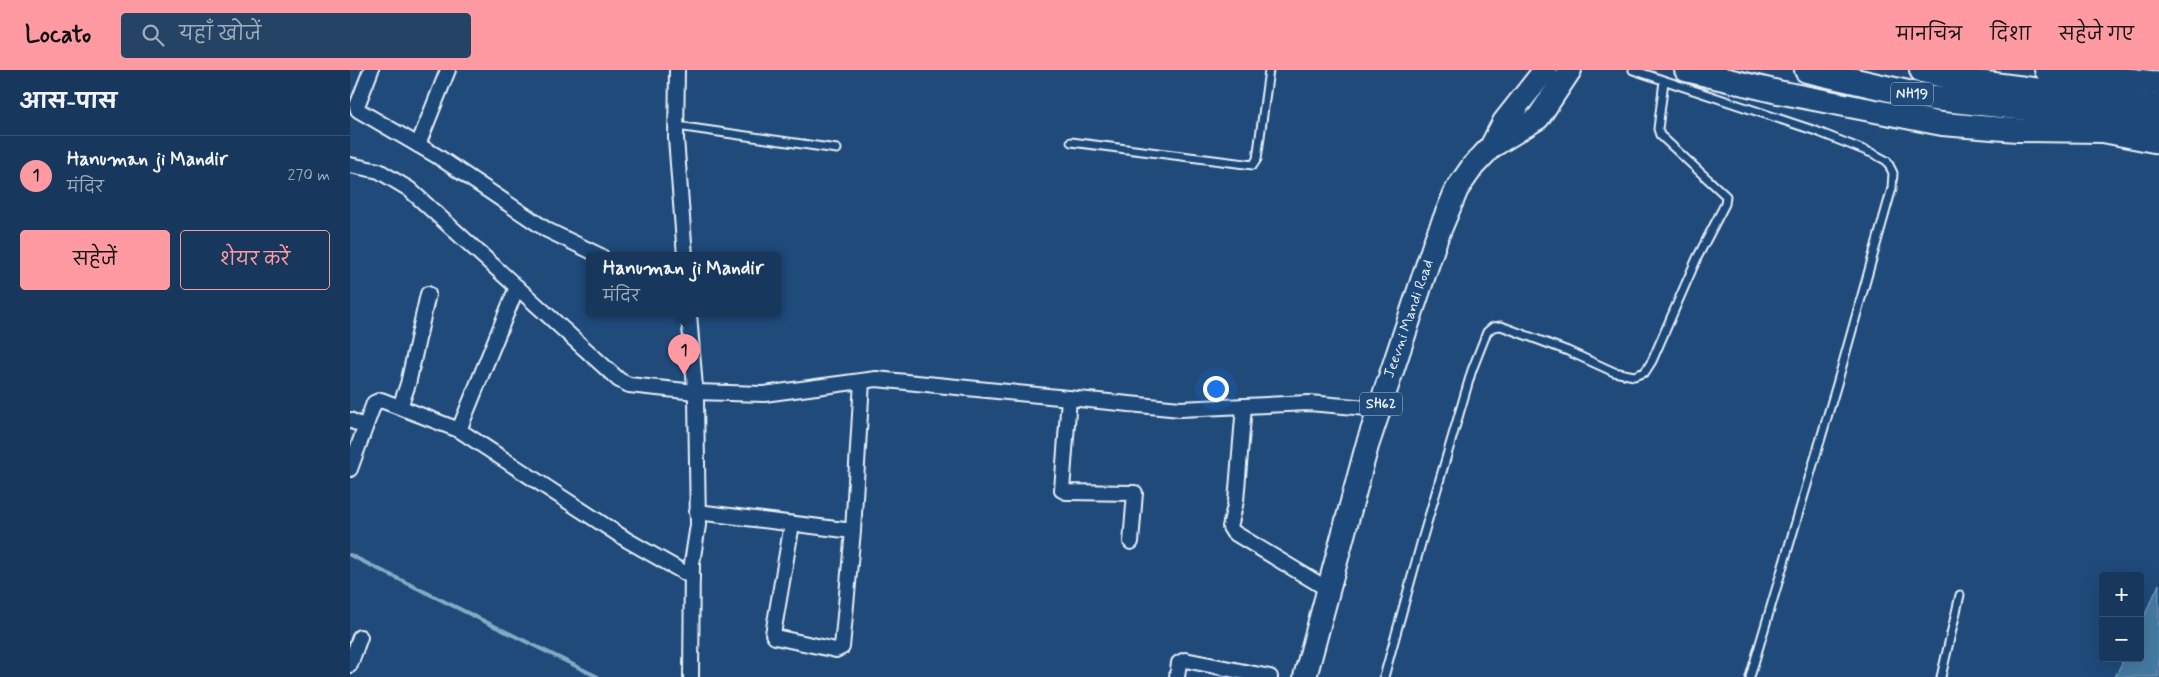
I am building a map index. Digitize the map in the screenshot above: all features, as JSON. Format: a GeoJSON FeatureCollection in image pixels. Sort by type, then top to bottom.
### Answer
{"type":"FeatureCollection","features":[{"type":"Feature","properties":{"kind":"highway","name":"NH19"},"geometry":{"type":"LineString","coordinates":[[1807,70],[1925,97],[2019,109],[2129,119],[2159,124]]}},
{"type":"Feature","properties":{"kind":"highway","name":"NH19"},"geometry":{"type":"LineString","coordinates":[[1922,70],[1978,83],[2019,109],[2131,101],[2159,106]]}},
{"type":"Feature","properties":{"kind":"main road","name":"Jeevni Mandi Road"},"geometry":{"type":"LineString","coordinates":[[1491,147],[1504,122],[1545,70]]}},
{"type":"Feature","properties":{"kind":"main road","name":"Jeevni Mandi Road"},"geometry":{"type":"LineString","coordinates":[[1305,677],[1367,446],[1436,239],[1457,189],[1472,166],[1491,147],[1538,118],[1570,70]]}},
{"type":"Feature","properties":{"kind":"main road"},"geometry":{"type":"LineString","coordinates":[[1686,70],[1778,92],[1942,124],[2019,109],[2103,131],[2159,142]]}},
{"type":"Feature","properties":{"kind":"main road"},"geometry":{"type":"LineString","coordinates":[[2046,70],[2159,84]]}},
{"type":"Feature","properties":{"kind":"street"},"geometry":{"type":"LineString","coordinates":[[371,70],[357,108],[418,145],[547,230],[593,252]]}},
{"type":"Feature","properties":{"kind":"street"},"geometry":{"type":"LineString","coordinates":[[418,145],[448,70]]}},
{"type":"Feature","properties":{"kind":"street"},"geometry":{"type":"LineString","coordinates":[[677,70],[677,126],[685,252]]}},
{"type":"Feature","properties":{"kind":"street"},"geometry":{"type":"LineString","coordinates":[[350,165],[379,171],[409,189],[624,383],[695,392],[764,394],[876,379],[1180,408],[1309,403],[1379,409]]}},
{"type":"Feature","properties":{"kind":"street"},"geometry":{"type":"LineString","coordinates":[[459,430],[517,287]]}},
{"type":"Feature","properties":{"kind":"street"},"geometry":{"type":"LineString","coordinates":[[400,407],[410,376],[428,294]]}},
{"type":"Feature","properties":{"kind":"street"},"geometry":{"type":"LineString","coordinates":[[690,317],[695,392],[698,512],[692,577],[695,675]]}},
{"type":"Feature","properties":{"kind":"street"},"geometry":{"type":"LineString","coordinates":[[792,524],[773,634],[775,637],[836,650],[842,647],[853,531],[862,381]]}},
{"type":"Feature","properties":{"kind":"street"},"geometry":{"type":"LineString","coordinates":[[1069,398],[1062,490],[1066,492],[1135,493],[1131,542]]}},
{"type":"Feature","properties":{"kind":"street"},"geometry":{"type":"LineString","coordinates":[[350,469],[374,403],[377,400],[381,400],[459,430],[627,540],[692,577]]}},
{"type":"Feature","properties":{"kind":"street"},"geometry":{"type":"LineString","coordinates":[[1244,406],[1236,501],[1230,528],[1233,532],[1268,555],[1328,590]]}},
{"type":"Feature","properties":{"kind":"street"},"geometry":{"type":"LineString","coordinates":[[350,420],[365,427]]}},
{"type":"Feature","properties":{"kind":"street"},"geometry":{"type":"LineString","coordinates":[[698,512],[853,531]]}},
{"type":"Feature","properties":{"kind":"street"},"geometry":{"type":"LineString","coordinates":[[350,665],[360,637]]}},
{"type":"Feature","properties":{"kind":"street"},"geometry":{"type":"LineString","coordinates":[[1177,677],[1179,663],[1185,660],[1270,677]]}},
{"type":"Feature","properties":{"kind":"lane"},"geometry":{"type":"LineString","coordinates":[[1071,142],[1253,165],[1257,159],[1269,70]]}},
{"type":"Feature","properties":{"kind":"lane"},"geometry":{"type":"LineString","coordinates":[[1633,70],[1816,131],[1874,154],[1887,162],[1893,173],[1892,188],[1837,384],[1750,677]]}},
{"type":"Feature","properties":{"kind":"lane"},"geometry":{"type":"LineString","coordinates":[[1384,677],[1472,370],[1487,332],[1493,327],[1501,326],[1568,351],[1614,372],[1634,376],[1645,372],[1652,361],[1697,258],[1725,204],[1726,196],[1660,135],[1658,129],[1664,81]]}},
{"type":"Feature","properties":{"kind":"lane"},"geometry":{"type":"LineString","coordinates":[[677,126],[838,149]]}},
{"type":"Feature","properties":{"kind":"lane"},"geometry":{"type":"LineString","coordinates":[[1941,677],[1960,595]]}},
{"type":"Feature","properties":{"kind":"water"},"geometry":{"type":"Polygon","coordinates":[[[2159,584],[2159,677],[2115,677],[2122,662],[2144,662],[2144,616],[2159,584]]]}},
{"type":"Feature","properties":{"kind":"waterway"},"geometry":{"type":"LineString","coordinates":[[350,555],[598,677]]}},
{"type":"Feature","properties":{"kind":"place","name":"Hanuman ji Mandir"},"geometry":{"type":"Point","coordinates":[684,375]}}]}
